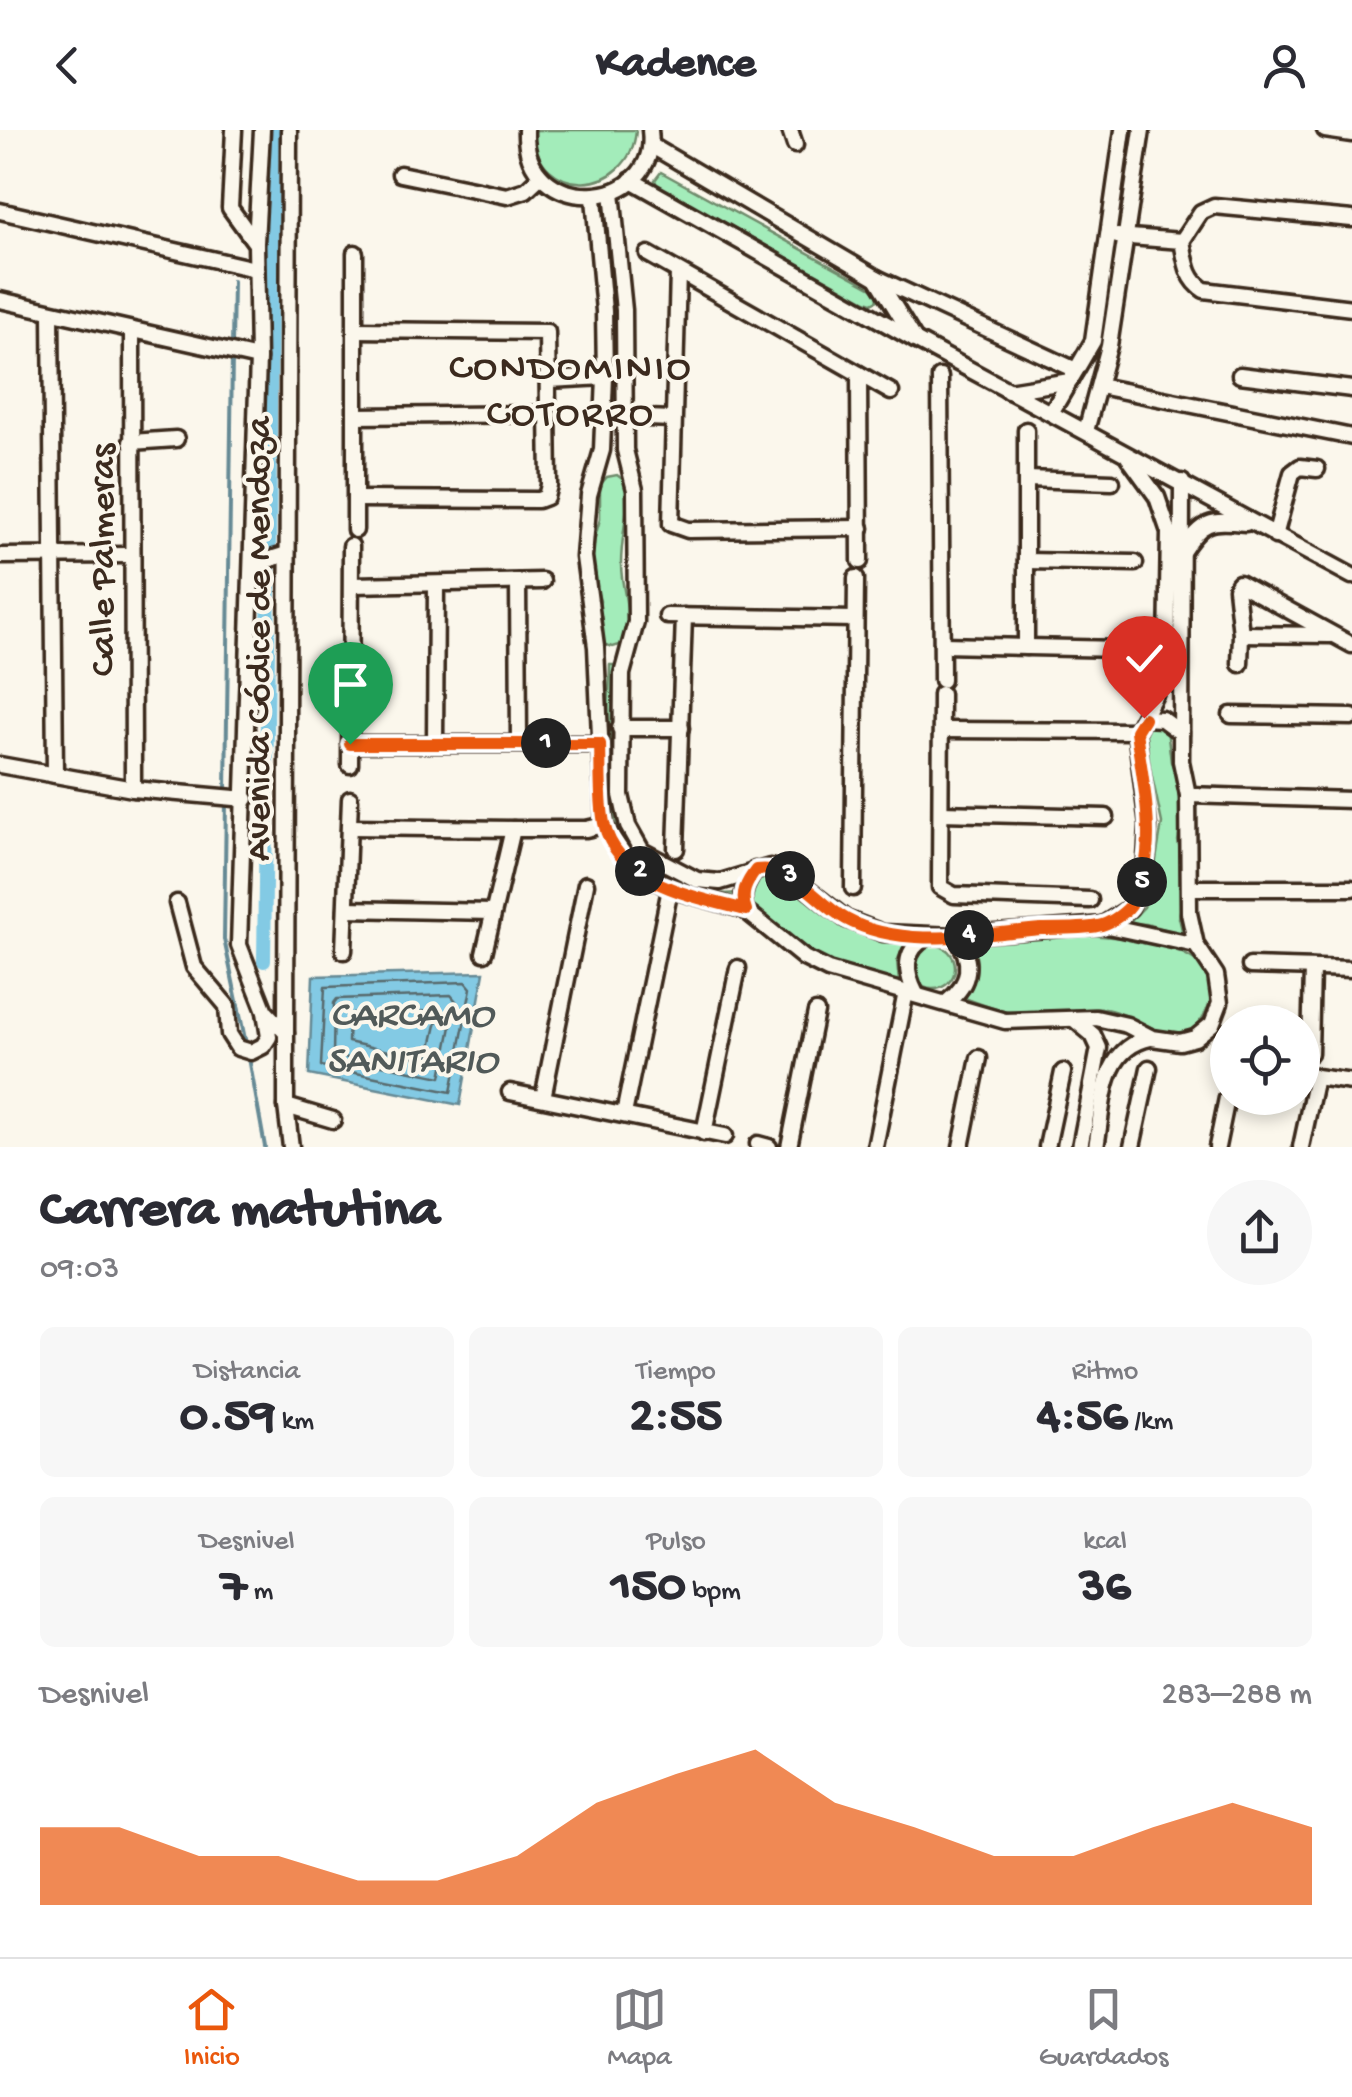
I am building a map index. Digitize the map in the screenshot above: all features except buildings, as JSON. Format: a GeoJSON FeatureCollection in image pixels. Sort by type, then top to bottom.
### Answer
{"type":"FeatureCollection","features":[{"type":"Feature","properties":{"kind":"street"},"geometry":{"type":"LineString","coordinates":[[234,130],[230,208],[256,244]]}},
{"type":"Feature","properties":{"kind":"street"},"geometry":{"type":"LineString","coordinates":[[262,130],[255,270],[258,358],[240,945],[250,980],[265,1011],[286,1034]]}},
{"type":"Feature","properties":{"kind":"street","name":"Avenida Códice de Mendoza"},"geometry":{"type":"LineString","coordinates":[[289,130],[286,1106],[291,1147]]}},
{"type":"Feature","properties":{"kind":"street"},"geometry":{"type":"LineString","coordinates":[[526,130],[529,156],[541,176],[570,194],[594,198],[631,180],[651,138],[877,278],[1073,375]]}},
{"type":"Feature","properties":{"kind":"street"},"geometry":{"type":"LineString","coordinates":[[1050,413],[1093,342],[1124,130]]}},
{"type":"Feature","properties":{"kind":"street"},"geometry":{"type":"LineString","coordinates":[[1086,431],[1109,346],[1142,130]]}},
{"type":"Feature","properties":{"kind":"street"},"geometry":{"type":"LineString","coordinates":[[1324,130],[1352,134]]}},
{"type":"Feature","properties":{"kind":"street"},"geometry":{"type":"LineString","coordinates":[[400,174],[507,196],[526,190],[541,176]]}},
{"type":"Feature","properties":{"kind":"street"},"geometry":{"type":"LineString","coordinates":[[631,180],[915,340],[1352,576]]}},
{"type":"Feature","properties":{"kind":"street"},"geometry":{"type":"LineString","coordinates":[[612,192],[624,310],[623,417],[636,490],[636,622],[622,674],[622,795],[628,826],[642,851],[697,880],[720,882],[770,867],[785,872],[846,919],[883,933],[955,936],[1103,925],[1196,945]]}},
{"type":"Feature","properties":{"kind":"street"},"geometry":{"type":"LineString","coordinates":[[594,198],[604,311],[605,377],[602,450],[593,476],[584,557],[596,647],[604,825],[630,866],[670,889],[746,910],[804,958],[828,970],[909,996],[947,1002],[1005,1021],[1096,1018],[1152,1038],[1180,1042],[1195,1038],[1210,1026]]}},
{"type":"Feature","properties":{"kind":"street"},"geometry":{"type":"LineString","coordinates":[[1352,220],[1214,206],[1202,212],[1182,241],[1188,272],[1204,290],[1352,308]]}},
{"type":"Feature","properties":{"kind":"street"},"geometry":{"type":"LineString","coordinates":[[0,210],[255,270]]}},
{"type":"Feature","properties":{"kind":"street"},"geometry":{"type":"LineString","coordinates":[[1106,234],[1182,241]]}},
{"type":"Feature","properties":{"kind":"street"},"geometry":{"type":"LineString","coordinates":[[354,253],[355,530]]}},
{"type":"Feature","properties":{"kind":"street"},"geometry":{"type":"LineString","coordinates":[[648,254],[891,392]]}},
{"type":"Feature","properties":{"kind":"street"},"geometry":{"type":"LineString","coordinates":[[678,272],[669,521],[674,527],[688,530],[861,528]]}},
{"type":"Feature","properties":{"kind":"street"},"geometry":{"type":"LineString","coordinates":[[877,278],[915,340]]}},
{"type":"Feature","properties":{"kind":"street"},"geometry":{"type":"LineString","coordinates":[[865,312],[882,307],[889,298]]}},
{"type":"Feature","properties":{"kind":"street"},"geometry":{"type":"LineString","coordinates":[[0,300],[258,358]]}},
{"type":"Feature","properties":{"kind":"street"},"geometry":{"type":"LineString","coordinates":[[52,314],[55,775]]}},
{"type":"Feature","properties":{"kind":"street"},"geometry":{"type":"LineString","coordinates":[[355,330],[544,330],[549,336],[550,485],[546,497],[538,500],[355,499]]}},
{"type":"Feature","properties":{"kind":"street","name":"Calle Palmeras"},"geometry":{"type":"LineString","coordinates":[[132,331],[133,789]]}},
{"type":"Feature","properties":{"kind":"street"},"geometry":{"type":"LineString","coordinates":[[859,374],[860,562]]}},
{"type":"Feature","properties":{"kind":"street"},"geometry":{"type":"LineString","coordinates":[[1008,390],[1073,375]]}},
{"type":"Feature","properties":{"kind":"street"},"geometry":{"type":"LineString","coordinates":[[1240,375],[1352,389]]}},
{"type":"Feature","properties":{"kind":"street"},"geometry":{"type":"LineString","coordinates":[[549,380],[605,377]]}},
{"type":"Feature","properties":{"kind":"street"},"geometry":{"type":"LineString","coordinates":[[940,378],[940,887],[954,895],[1090,900]]}},
{"type":"Feature","properties":{"kind":"street"},"geometry":{"type":"LineString","coordinates":[[1098,386],[1352,437]]}},
{"type":"Feature","properties":{"kind":"street"},"geometry":{"type":"LineString","coordinates":[[355,416],[549,414]]}},
{"type":"Feature","properties":{"kind":"street"},"geometry":{"type":"LineString","coordinates":[[623,417],[672,419]]}},
{"type":"Feature","properties":{"kind":"street"},"geometry":{"type":"LineString","coordinates":[[1026,430],[1026,647]]}},
{"type":"Feature","properties":{"kind":"street"},"geometry":{"type":"LineString","coordinates":[[131,442],[176,439]]}},
{"type":"Feature","properties":{"kind":"street"},"geometry":{"type":"LineString","coordinates":[[1103,925],[1130,908],[1146,874],[1148,826],[1140,724],[1159,687],[1167,650],[1169,532],[1156,498],[1125,452]]}},
{"type":"Feature","properties":{"kind":"street"},"geometry":{"type":"LineString","coordinates":[[1275,536],[1292,473],[1300,466],[1317,469]]}},
{"type":"Feature","properties":{"kind":"street"},"geometry":{"type":"LineString","coordinates":[[593,476],[612,468],[630,469]]}},
{"type":"Feature","properties":{"kind":"street"},"geometry":{"type":"LineString","coordinates":[[1026,480],[1112,482]]}},
{"type":"Feature","properties":{"kind":"street"},"geometry":{"type":"LineString","coordinates":[[1182,482],[1181,761],[1188,796],[1190,913],[1196,945],[1216,975],[1220,1005]]}},
{"type":"Feature","properties":{"kind":"street"},"geometry":{"type":"LineString","coordinates":[[1182,553],[1196,530],[1207,523],[1253,524]]}},
{"type":"Feature","properties":{"kind":"street"},"geometry":{"type":"LineString","coordinates":[[350,546],[350,765]]}},
{"type":"Feature","properties":{"kind":"street"},"geometry":{"type":"LineString","coordinates":[[252,565],[288,554]]}},
{"type":"Feature","properties":{"kind":"street"},"geometry":{"type":"LineString","coordinates":[[0,556],[130,556]]}},
{"type":"Feature","properties":{"kind":"street"},"geometry":{"type":"LineString","coordinates":[[1026,561],[1136,563]]}},
{"type":"Feature","properties":{"kind":"street"},"geometry":{"type":"LineString","coordinates":[[853,888],[856,578]]}},
{"type":"Feature","properties":{"kind":"street"},"geometry":{"type":"LineString","coordinates":[[352,585],[542,581]]}},
{"type":"Feature","properties":{"kind":"street"},"geometry":{"type":"LineString","coordinates":[[518,582],[519,743]]}},
{"type":"Feature","properties":{"kind":"street"},"geometry":{"type":"LineString","coordinates":[[1240,664],[1236,588],[1241,583],[1352,644]]}},
{"type":"Feature","properties":{"kind":"street"},"geometry":{"type":"LineString","coordinates":[[435,743],[436,586]]}},
{"type":"Feature","properties":{"kind":"street"},"geometry":{"type":"LineString","coordinates":[[667,616],[855,619]]}},
{"type":"Feature","properties":{"kind":"street"},"geometry":{"type":"LineString","coordinates":[[676,849],[684,616]]}},
{"type":"Feature","properties":{"kind":"street"},"geometry":{"type":"LineString","coordinates":[[1241,634],[1334,634]]}},
{"type":"Feature","properties":{"kind":"street"},"geometry":{"type":"LineString","coordinates":[[942,645],[1167,650]]}},
{"type":"Feature","properties":{"kind":"street"},"geometry":{"type":"LineString","coordinates":[[596,647],[609,650],[631,646]]}},
{"type":"Feature","properties":{"kind":"street"},"geometry":{"type":"LineString","coordinates":[[1231,715],[1352,717]]}},
{"type":"Feature","properties":{"kind":"street"},"geometry":{"type":"LineString","coordinates":[[942,730],[1140,724],[1162,719],[1181,733]]}},
{"type":"Feature","properties":{"kind":"street"},"geometry":{"type":"LineString","coordinates":[[620,728],[681,728]]}},
{"type":"Feature","properties":{"kind":"street"},"geometry":{"type":"LineString","coordinates":[[350,744],[600,744]]}},
{"type":"Feature","properties":{"kind":"street"},"geometry":{"type":"LineString","coordinates":[[0,765],[133,789],[246,799]]}},
{"type":"Feature","properties":{"kind":"street"},"geometry":{"type":"LineString","coordinates":[[1188,796],[1352,800]]}},
{"type":"Feature","properties":{"kind":"street"},"geometry":{"type":"LineString","coordinates":[[344,952],[350,799]]}},
{"type":"Feature","properties":{"kind":"street"},"geometry":{"type":"LineString","coordinates":[[941,814],[1106,817]]}},
{"type":"Feature","properties":{"kind":"street"},"geometry":{"type":"LineString","coordinates":[[350,827],[512,830],[586,829],[604,825]]}},
{"type":"Feature","properties":{"kind":"street"},"geometry":{"type":"LineString","coordinates":[[484,953],[512,830]]}},
{"type":"Feature","properties":{"kind":"street"},"geometry":{"type":"LineString","coordinates":[[746,910],[744,890],[756,870]]}},
{"type":"Feature","properties":{"kind":"street"},"geometry":{"type":"LineString","coordinates":[[543,1098],[586,884]]}},
{"type":"Feature","properties":{"kind":"street"},"geometry":{"type":"LineString","coordinates":[[1190,888],[1352,888]]}},
{"type":"Feature","properties":{"kind":"street"},"geometry":{"type":"LineString","coordinates":[[624,1114],[670,889]]}},
{"type":"Feature","properties":{"kind":"street"},"geometry":{"type":"LineString","coordinates":[[177,903],[194,967],[226,1006],[229,1034],[238,1048],[251,1052],[263,1046],[269,1037],[265,1011]]}},
{"type":"Feature","properties":{"kind":"street"},"geometry":{"type":"LineString","coordinates":[[346,909],[493,912]]}},
{"type":"Feature","properties":{"kind":"street"},"geometry":{"type":"LineString","coordinates":[[947,1002],[957,994],[968,971],[968,958],[955,936]]}},
{"type":"Feature","properties":{"kind":"street"},"geometry":{"type":"LineString","coordinates":[[875,1147],[909,996],[908,960],[912,949],[927,937]]}},
{"type":"Feature","properties":{"kind":"street"},"geometry":{"type":"LineString","coordinates":[[1250,966],[1352,969]]}},
{"type":"Feature","properties":{"kind":"street"},"geometry":{"type":"LineString","coordinates":[[704,1132],[738,968]]}},
{"type":"Feature","properties":{"kind":"street"},"geometry":{"type":"LineString","coordinates":[[1311,1005],[1312,968]]}},
{"type":"Feature","properties":{"kind":"street"},"geometry":{"type":"LineString","coordinates":[[788,1147],[816,1012]]}},
{"type":"Feature","properties":{"kind":"street"},"geometry":{"type":"LineString","coordinates":[[1075,1020],[1093,1035],[1098,1048],[1080,1147]]}},
{"type":"Feature","properties":{"kind":"street"},"geometry":{"type":"LineString","coordinates":[[1096,1147],[1111,1066],[1125,1047],[1152,1038]]}},
{"type":"Feature","properties":{"kind":"street"},"geometry":{"type":"LineString","coordinates":[[961,1147],[979,1058]]}},
{"type":"Feature","properties":{"kind":"street"},"geometry":{"type":"LineString","coordinates":[[1132,1147],[1149,1068]]}},
{"type":"Feature","properties":{"kind":"street"},"geometry":{"type":"LineString","coordinates":[[1047,1147],[1062,1072]]}},
{"type":"Feature","properties":{"kind":"street"},"geometry":{"type":"LineString","coordinates":[[1320,1076],[1352,1082]]}},
{"type":"Feature","properties":{"kind":"street"},"geometry":{"type":"LineString","coordinates":[[510,1092],[725,1136]]}},
{"type":"Feature","properties":{"kind":"street"},"geometry":{"type":"LineString","coordinates":[[286,1106],[333,1120]]}},
{"type":"Feature","properties":{"kind":"street"},"geometry":{"type":"LineString","coordinates":[[1217,1147],[1224,1115]]}},
{"type":"Feature","properties":{"kind":"street"},"geometry":{"type":"LineString","coordinates":[[1301,1147],[1305,1115]]}},
{"type":"Feature","properties":{"kind":"green space"},"geometry":{"type":"Polygon","coordinates":[[[533,130],[636,130],[630,152],[618,169],[602,179],[584,182],[566,180],[550,170],[538,154],[533,130]]]}},
{"type":"Feature","properties":{"kind":"green space"},"geometry":{"type":"Polygon","coordinates":[[[661,172],[872,288],[878,300],[866,301],[657,185],[655,180],[661,172]]]}},
{"type":"Feature","properties":{"kind":"green space"},"geometry":{"type":"Polygon","coordinates":[[[617,475],[626,482],[627,492],[621,564],[628,623],[623,644],[613,647],[602,644],[597,619],[600,601],[589,559],[600,519],[600,485],[607,477],[617,475]]]}},
{"type":"Feature","properties":{"kind":"green space"},"geometry":{"type":"Polygon","coordinates":[[[610,665],[614,665],[614,790],[621,820],[634,846],[654,868],[683,884],[716,893],[736,893],[736,900],[668,883],[643,867],[625,845],[609,788],[610,665]]]}},
{"type":"Feature","properties":{"kind":"green space"},"geometry":{"type":"Polygon","coordinates":[[[1152,725],[1167,729],[1171,762],[1185,796],[1178,841],[1185,876],[1179,918],[1183,934],[1128,923],[1144,907],[1151,891],[1162,823],[1144,739],[1145,730],[1152,725]]]}},
{"type":"Feature","properties":{"kind":"green space"},"geometry":{"type":"Polygon","coordinates":[[[764,874],[788,885],[823,914],[852,930],[906,942],[897,961],[899,982],[837,965],[781,935],[751,904],[753,887],[764,874]]]}},
{"type":"Feature","properties":{"kind":"green space"},"geometry":{"type":"Polygon","coordinates":[[[1013,933],[1095,936],[1160,945],[1186,955],[1205,969],[1212,989],[1209,1006],[1192,1029],[1170,1033],[1105,1009],[1017,1013],[962,997],[976,970],[976,956],[969,941],[1013,933]]]}},
{"type":"Feature","properties":{"kind":"green space"},"geometry":{"type":"Polygon","coordinates":[[[933,945],[949,951],[955,967],[949,983],[933,989],[917,983],[911,967],[917,951],[933,945]]]}},
{"type":"Feature","properties":{"kind":"water","name":"CARCAMO SANITARIO"},"geometry":{"type":"Polygon","coordinates":[[[484,972],[460,1105],[309,1075],[313,976],[484,972]]]}},
{"type":"Feature","properties":{"kind":"waterway"},"geometry":{"type":"LineString","coordinates":[[269,549],[272,130]]}},
{"type":"Feature","properties":{"kind":"waterway"},"geometry":{"type":"LineString","coordinates":[[232,346],[233,281]]}},
{"type":"Feature","properties":{"kind":"waterway"},"geometry":{"type":"LineString","coordinates":[[226,791],[232,356]]}},
{"type":"Feature","properties":{"kind":"waterway"},"geometry":{"type":"LineString","coordinates":[[264,961],[269,571]]}},
{"type":"Feature","properties":{"kind":"waterway"},"geometry":{"type":"LineString","coordinates":[[226,801],[224,939],[246,1044]]}},
{"type":"Feature","properties":{"kind":"waterway"},"geometry":{"type":"LineString","coordinates":[[249,1058],[265,1147]]}},
{"type":"Feature","properties":{"kind":"district","name":"CONDOMINIO COTORRO"},"geometry":{"type":"Point","coordinates":[571,387]}},
{"type":"Feature","properties":{"kind":"route"},"geometry":{"type":"LineString","coordinates":[[350,744],[600,744],[604,825],[630,866],[670,889],[746,910],[742,900],[747,882],[756,870],[770,867],[785,872],[846,919],[883,933],[927,937],[1103,925],[1130,908],[1146,874],[1148,826],[1136,731],[1144,718]]}}]}
